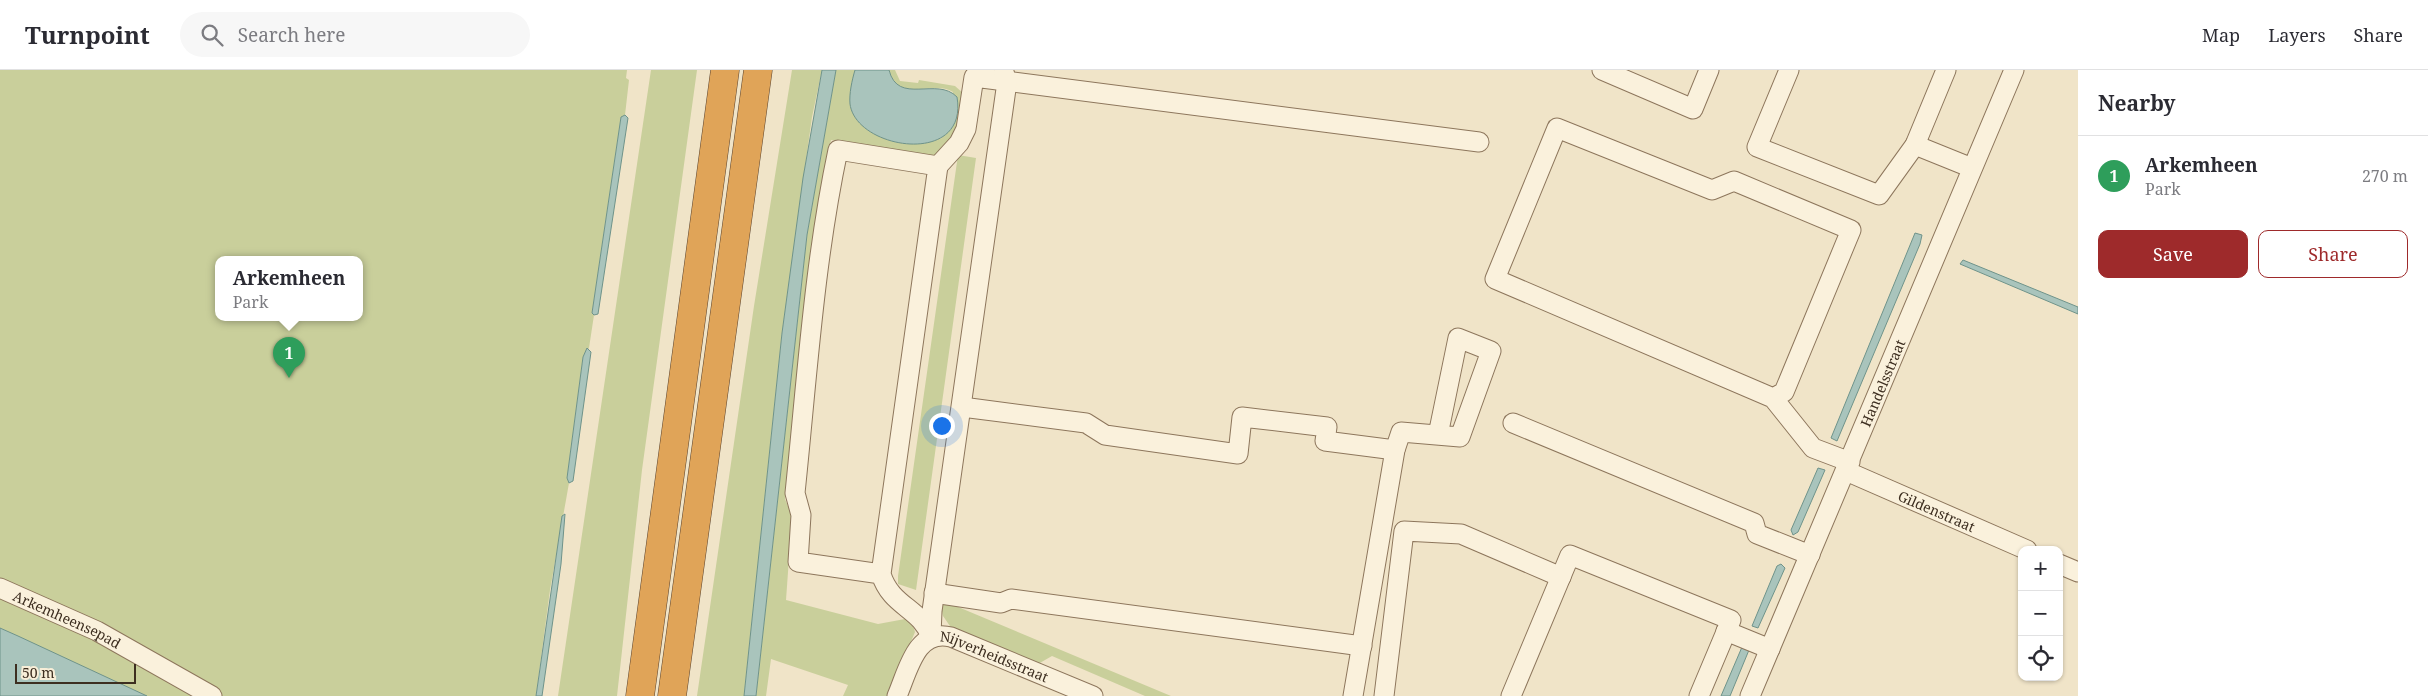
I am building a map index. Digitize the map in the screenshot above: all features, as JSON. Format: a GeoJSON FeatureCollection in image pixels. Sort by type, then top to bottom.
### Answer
{"type":"FeatureCollection","features":[{"type":"Feature","properties":{"kind":"highway"},"geometry":{"type":"LineString","coordinates":[[640,696],[725,70]]}},
{"type":"Feature","properties":{"kind":"highway"},"geometry":{"type":"LineString","coordinates":[[672,696],[758,70]]}},
{"type":"Feature","properties":{"kind":"highway"},"geometry":{"type":"LineString","coordinates":[[727,296],[776,70]]}},
{"type":"Feature","properties":{"kind":"street"},"geometry":{"type":"LineString","coordinates":[[1602,70],[1693,109],[1709,70]]}},
{"type":"Feature","properties":{"kind":"street"},"geometry":{"type":"LineString","coordinates":[[1789,70],[1757,147],[1879,195],[1915,145],[1946,70]]}},
{"type":"Feature","properties":{"kind":"street","name":"Handelsstraat"},"geometry":{"type":"LineString","coordinates":[[1750,696],[1764,646],[1810,555],[1844,463],[2014,70]]}},
{"type":"Feature","properties":{"kind":"street"},"geometry":{"type":"LineString","coordinates":[[931,637],[934,593],[962,407],[1006,76]]}},
{"type":"Feature","properties":{"kind":"street"},"geometry":{"type":"LineString","coordinates":[[931,637],[927,625],[892,596],[881,574],[938,166],[959,143],[966,129],[974,77],[1006,76],[1479,142]]}},
{"type":"Feature","properties":{"kind":"street"},"geometry":{"type":"LineString","coordinates":[[1557,128],[1712,190],[1734,181],[1851,230],[1784,392],[1773,398],[1495,279],[1557,128]]}},
{"type":"Feature","properties":{"kind":"street"},"geometry":{"type":"LineString","coordinates":[[1915,145],[1972,168]]}},
{"type":"Feature","properties":{"kind":"street"},"geometry":{"type":"LineString","coordinates":[[881,574],[798,562],[801,515],[795,494],[827,200],[838,150],[938,166]]}},
{"type":"Feature","properties":{"kind":"street"},"geometry":{"type":"LineString","coordinates":[[1353,696],[1395,450],[1401,432],[1460,437],[1491,352],[1458,338],[1438,435]]}},
{"type":"Feature","properties":{"kind":"street","name":"Gildenstraat"},"geometry":{"type":"LineString","coordinates":[[1773,398],[1816,449],[2019,546]]}},
{"type":"Feature","properties":{"kind":"street"},"geometry":{"type":"LineString","coordinates":[[962,407],[1086,423],[1105,435],[1238,454],[1242,417],[1327,427],[1325,441],[1395,450]]}},
{"type":"Feature","properties":{"kind":"street"},"geometry":{"type":"LineString","coordinates":[[1513,423],[1754,523],[1757,534],[1810,555]]}},
{"type":"Feature","properties":{"kind":"street"},"geometry":{"type":"LineString","coordinates":[[1384,696],[1404,531],[1462,534],[1561,577]]}},
{"type":"Feature","properties":{"kind":"street"},"geometry":{"type":"LineString","coordinates":[[1511,696],[1570,555],[1731,620],[1732,633],[1699,696]]}},
{"type":"Feature","properties":{"kind":"street"},"geometry":{"type":"LineString","coordinates":[[2063,566],[2078,572]]}},
{"type":"Feature","properties":{"kind":"street","name":"Arkemheensepad"},"geometry":{"type":"LineString","coordinates":[[0,588],[97,631],[212,696]]}},
{"type":"Feature","properties":{"kind":"street"},"geometry":{"type":"LineString","coordinates":[[934,593],[1001,603],[1011,599],[1362,646]]}},
{"type":"Feature","properties":{"kind":"street"},"geometry":{"type":"LineString","coordinates":[[1732,633],[1764,646]]}},
{"type":"Feature","properties":{"kind":"street","name":"Nijverheidsstraat"},"geometry":{"type":"LineString","coordinates":[[897,696],[915,654],[923,643],[931,637],[951,637],[1093,696]]}},
{"type":"Feature","properties":{"kind":"green space"},"geometry":{"type":"Polygon","coordinates":[[[0,70],[627,70],[626,78],[629,80],[625,115],[621,117],[592,313],[594,315],[589,348],[583,357],[567,478],[569,483],[550,590],[536,696],[0,696],[0,70]]]}},
{"type":"Feature","properties":{"kind":"green space"},"geometry":{"type":"Polygon","coordinates":[[[651,70],[697,70],[642,470],[617,696],[558,696],[651,70]]]}},
{"type":"Feature","properties":{"kind":"green space"},"geometry":{"type":"Polygon","coordinates":[[[792,70],[822,70],[812,117],[782,333],[744,696],[697,696],[754,306],[792,70]]]}},
{"type":"Feature","properties":{"kind":"green space"},"geometry":{"type":"Polygon","coordinates":[[[836,70],[855,70],[850,104],[895,142],[910,144],[942,138],[953,92],[935,88],[916,90],[899,87],[893,81],[889,70],[895,70],[900,81],[918,83],[919,80],[955,86],[964,94],[955,135],[932,158],[831,140],[813,250],[785,499],[792,516],[786,600],[878,624],[905,619],[912,622],[915,632],[888,696],[843,696],[848,685],[771,659],[766,696],[756,696],[807,235],[836,70]]]}},
{"type":"Feature","properties":{"kind":"green space"},"geometry":{"type":"Polygon","coordinates":[[[958,155],[976,158],[916,590],[898,584],[898,576],[958,155]]]}},
{"type":"Feature","properties":{"kind":"green space"},"geometry":{"type":"Polygon","coordinates":[[[939,599],[1171,696],[1145,696],[1052,656],[1038,664],[952,629],[943,616],[939,599]]]}},
{"type":"Feature","properties":{"kind":"water"},"geometry":{"type":"Polygon","coordinates":[[[822,70],[836,70],[807,235],[756,696],[744,696],[782,333],[803,178],[822,70]]]}},
{"type":"Feature","properties":{"kind":"water"},"geometry":{"type":"Polygon","coordinates":[[[855,70],[889,70],[894,81],[909,89],[949,91],[957,97],[956,119],[946,134],[930,142],[910,144],[890,140],[871,132],[857,120],[850,104],[855,70]]]}},
{"type":"Feature","properties":{"kind":"water"},"geometry":{"type":"Polygon","coordinates":[[[625,115],[628,118],[598,314],[594,315],[592,313],[621,117],[625,115]]]}},
{"type":"Feature","properties":{"kind":"water"},"geometry":{"type":"Polygon","coordinates":[[[1915,233],[1922,235],[1920,244],[1837,441],[1831,438],[1915,233]]]}},
{"type":"Feature","properties":{"kind":"water"},"geometry":{"type":"Polygon","coordinates":[[[1963,260],[2078,307],[2078,314],[1960,264],[1963,260]]]}},
{"type":"Feature","properties":{"kind":"water"},"geometry":{"type":"Polygon","coordinates":[[[587,348],[591,352],[573,481],[569,483],[567,478],[583,357],[587,348]]]}},
{"type":"Feature","properties":{"kind":"water"},"geometry":{"type":"Polygon","coordinates":[[[1818,468],[1825,470],[1798,532],[1793,535],[1791,530],[1818,468]]]}},
{"type":"Feature","properties":{"kind":"water"},"geometry":{"type":"Polygon","coordinates":[[[565,514],[561,564],[542,696],[536,696],[562,516],[565,514]]]}},
{"type":"Feature","properties":{"kind":"water"},"geometry":{"type":"Polygon","coordinates":[[[1781,564],[1785,568],[1758,628],[1752,626],[1777,566],[1781,564]]]}},
{"type":"Feature","properties":{"kind":"water"},"geometry":{"type":"Polygon","coordinates":[[[0,628],[18,636],[147,696],[0,696],[0,628]]]}},
{"type":"Feature","properties":{"kind":"water"},"geometry":{"type":"Polygon","coordinates":[[[1742,647],[1749,650],[1730,696],[1721,696],[1742,647]]]}},
{"type":"Feature","properties":{"kind":"place","name":"Arkemheen"},"geometry":{"type":"Point","coordinates":[289,378]}}]}
